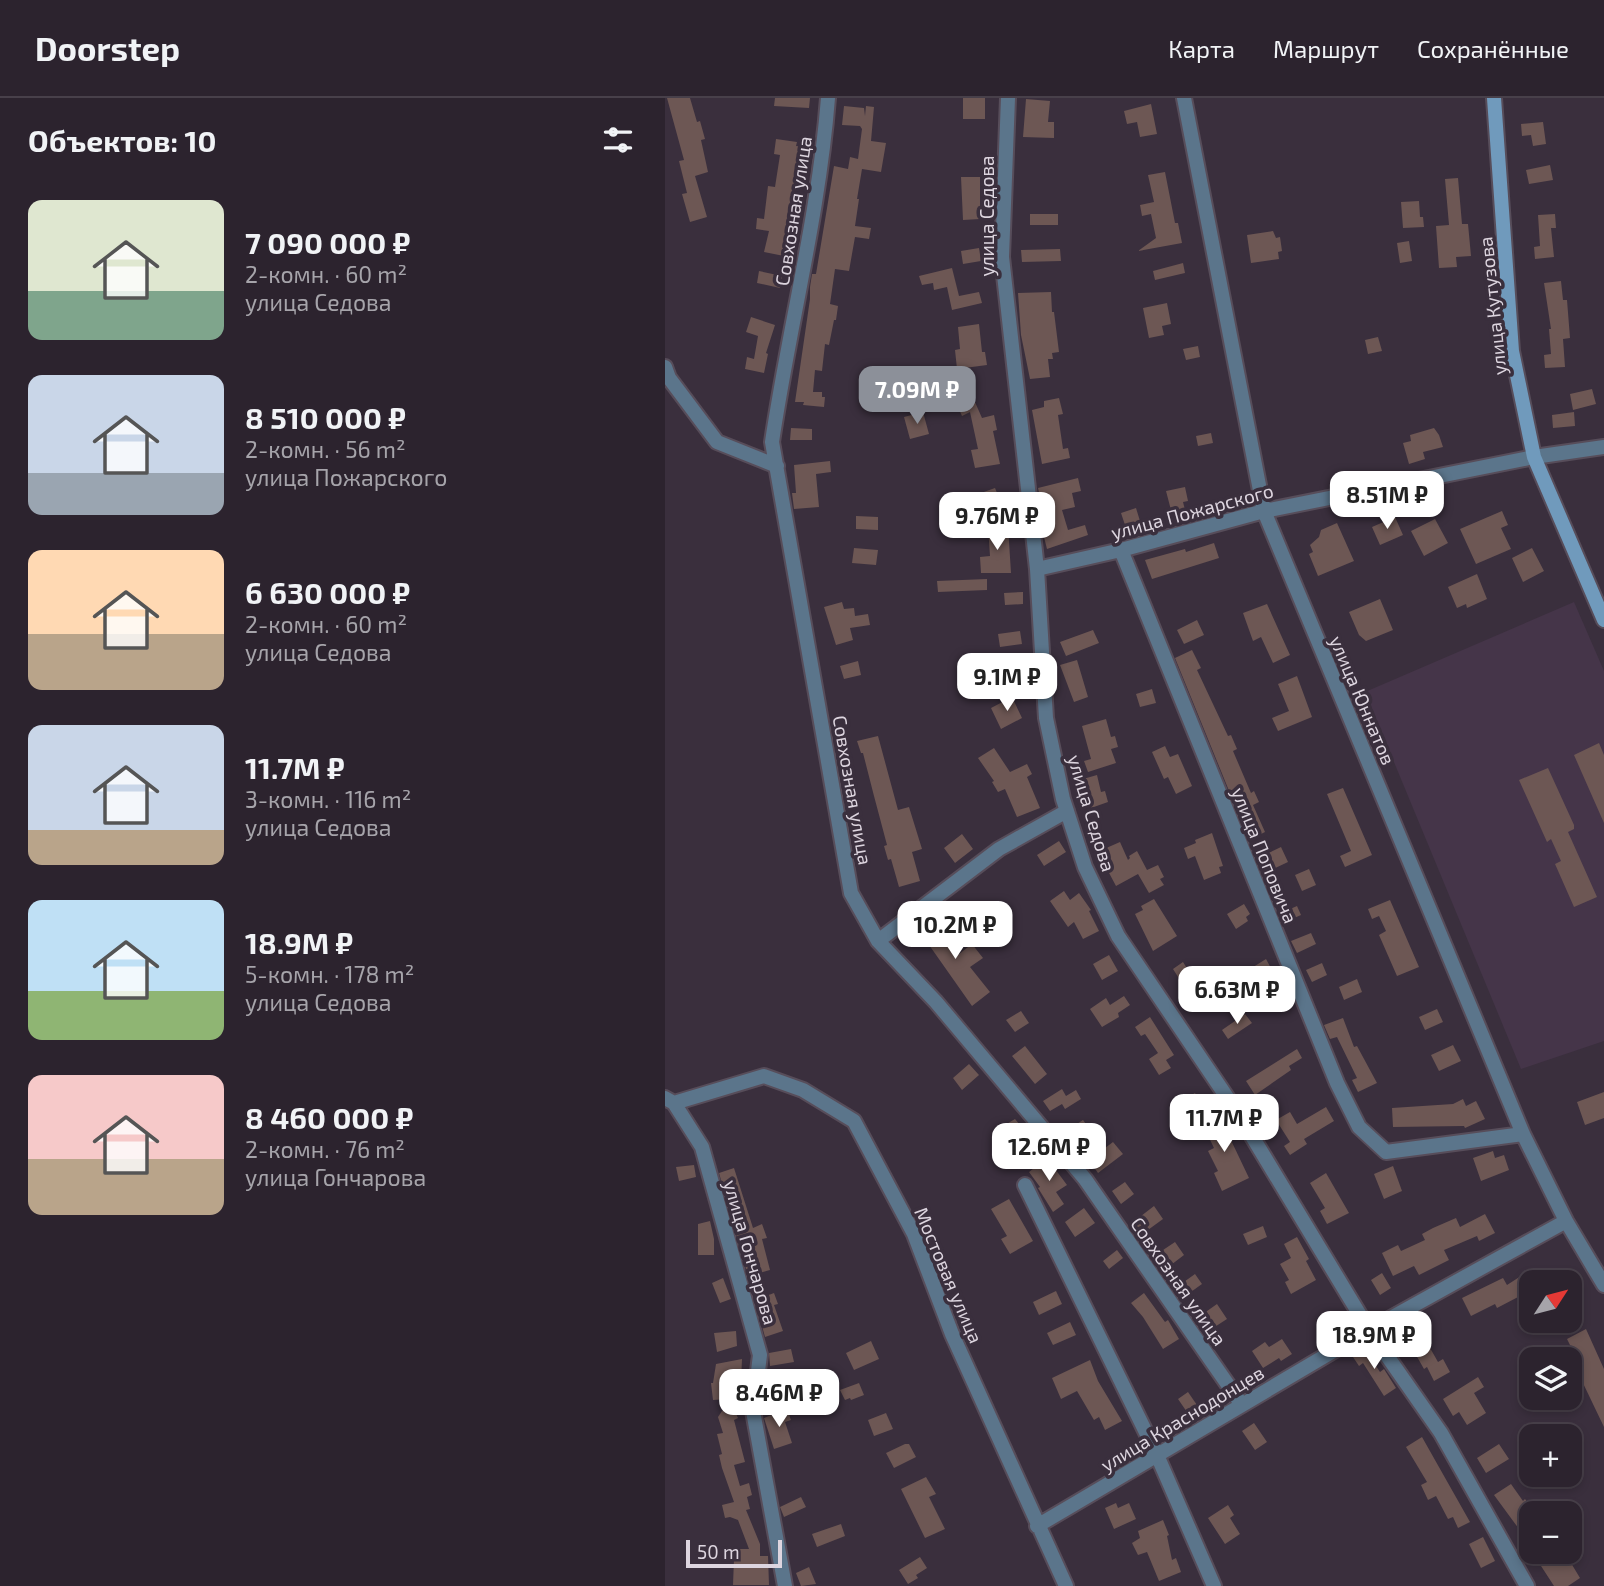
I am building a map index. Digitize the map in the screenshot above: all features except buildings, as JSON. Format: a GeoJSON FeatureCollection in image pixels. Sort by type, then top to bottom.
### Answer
{"type":"FeatureCollection","features":[{"type":"Feature","properties":{"kind":"main road","name":"улица Кутузова"},"geometry":{"type":"LineString","coordinates":[[1494,98],[1512,351],[1534,457],[1604,620]]}},
{"type":"Feature","properties":{"kind":"street","name":"Совхозная улица"},"geometry":{"type":"LineString","coordinates":[[828,98],[819,182],[772,442],[851,893],[878,941],[936,1002],[1085,1179],[1242,1405]]}},
{"type":"Feature","properties":{"kind":"street","name":"улица Седова"},"geometry":{"type":"LineString","coordinates":[[1008,98],[1002,257],[1037,569],[1047,718],[1067,811],[1084,867],[1118,936],[1241,1118],[1369,1330],[1441,1433],[1527,1586]]}},
{"type":"Feature","properties":{"kind":"street","name":"улица Юннатов"},"geometry":{"type":"LineString","coordinates":[[1184,98],[1264,510],[1523,1134],[1566,1221],[1604,1285]]}},
{"type":"Feature","properties":{"kind":"street"},"geometry":{"type":"LineString","coordinates":[[665,367],[669,378],[717,442],[777,466]]}},
{"type":"Feature","properties":{"kind":"street","name":"улица Пожарского"},"geometry":{"type":"LineString","coordinates":[[1037,569],[1121,550],[1264,510],[1534,457],[1604,447]]}},
{"type":"Feature","properties":{"kind":"street","name":"улица Поповича"},"geometry":{"type":"LineString","coordinates":[[1121,550],[1338,1083],[1359,1127],[1385,1152],[1523,1134]]}},
{"type":"Feature","properties":{"kind":"street"},"geometry":{"type":"LineString","coordinates":[[878,941],[999,849],[1067,811]]}},
{"type":"Feature","properties":{"kind":"street","name":"Мостовая улица"},"geometry":{"type":"LineString","coordinates":[[669,1100],[764,1076],[803,1090],[854,1121],[914,1234],[953,1334],[1066,1586]]}},
{"type":"Feature","properties":{"kind":"street","name":"улица Гончарова"},"geometry":{"type":"LineString","coordinates":[[669,1100],[702,1147],[760,1355],[753,1411],[785,1586]]}},
{"type":"Feature","properties":{"kind":"street"},"geometry":{"type":"LineString","coordinates":[[1025,1185],[1157,1455],[1214,1586]]}},
{"type":"Feature","properties":{"kind":"street","name":"улица Краснодонцев"},"geometry":{"type":"LineString","coordinates":[[1037,1526],[1369,1330],[1566,1221]]}},
{"type":"Feature","properties":{"kind":"shaded area"},"geometry":{"type":"Polygon","coordinates":[[[1574,602],[1604,671],[1604,1041],[1521,1069],[1365,692],[1574,602]]]}}]}
